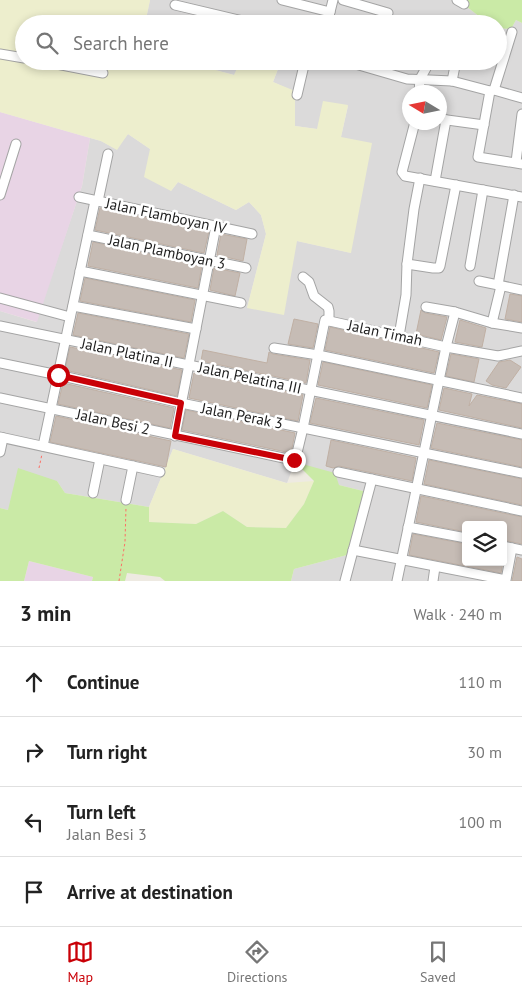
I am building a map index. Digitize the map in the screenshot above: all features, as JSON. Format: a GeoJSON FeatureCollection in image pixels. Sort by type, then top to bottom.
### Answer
{"type":"FeatureCollection","features":[{"type":"Feature","properties":{"kind":"street"},"geometry":{"type":"LineString","coordinates":[[282,0],[330,12]]}},
{"type":"Feature","properties":{"kind":"street"},"geometry":{"type":"LineString","coordinates":[[329,15],[333,0]]}},
{"type":"Feature","properties":{"kind":"street"},"geometry":{"type":"LineString","coordinates":[[344,0],[388,13]]}},
{"type":"Feature","properties":{"kind":"street"},"geometry":{"type":"LineString","coordinates":[[175,5],[209,15]]}},
{"type":"Feature","properties":{"kind":"street"},"geometry":{"type":"LineString","coordinates":[[507,46],[512,32]]}},
{"type":"Feature","properties":{"kind":"street"},"geometry":{"type":"LineString","coordinates":[[0,54],[15,56]]}},
{"type":"Feature","properties":{"kind":"street"},"geometry":{"type":"LineString","coordinates":[[88,70],[103,73]]}},
{"type":"Feature","properties":{"kind":"street"},"geometry":{"type":"LineString","coordinates":[[297,95],[303,70]]}},
{"type":"Feature","properties":{"kind":"street"},"geometry":{"type":"LineString","coordinates":[[376,70],[407,79],[452,81],[522,98]]}},
{"type":"Feature","properties":{"kind":"street"},"geometry":{"type":"LineString","coordinates":[[420,85],[420,79],[425,70]]}},
{"type":"Feature","properties":{"kind":"street"},"geometry":{"type":"LineString","coordinates":[[452,81],[454,70]]}},
{"type":"Feature","properties":{"kind":"street"},"geometry":{"type":"LineString","coordinates":[[499,70],[492,90],[478,157],[519,163],[522,114]]}},
{"type":"Feature","properties":{"kind":"street"},"geometry":{"type":"LineString","coordinates":[[447,120],[484,125]]}},
{"type":"Feature","properties":{"kind":"street"},"geometry":{"type":"LineString","coordinates":[[413,130],[402,172],[405,176],[518,196],[500,286],[497,324]]}},
{"type":"Feature","properties":{"kind":"street"},"geometry":{"type":"LineString","coordinates":[[435,181],[442,130]]}},
{"type":"Feature","properties":{"kind":"street"},"geometry":{"type":"LineString","coordinates":[[0,195],[16,144]]}},
{"type":"Feature","properties":{"kind":"street"},"geometry":{"type":"LineString","coordinates":[[43,446],[80,270],[108,154]]}},
{"type":"Feature","properties":{"kind":"street"},"geometry":{"type":"LineString","coordinates":[[399,336],[406,295],[407,264],[414,209],[420,178]]}},
{"type":"Feature","properties":{"kind":"street"},"geometry":{"type":"LineString","coordinates":[[407,264],[439,268],[456,185]]}},
{"type":"Feature","properties":{"kind":"street"},"geometry":{"type":"LineString","coordinates":[[470,266],[483,190]]}},
{"type":"Feature","properties":{"kind":"street","name":"Jalan Flamboyan IV"},"geometry":{"type":"LineString","coordinates":[[79,197],[252,234]]}},
{"type":"Feature","properties":{"kind":"street"},"geometry":{"type":"LineString","coordinates":[[175,436],[216,226]]}},
{"type":"Feature","properties":{"kind":"street","name":"Jalan Plamboyan 3"},"geometry":{"type":"LineString","coordinates":[[88,235],[246,268]]}},
{"type":"Feature","properties":{"kind":"street"},"geometry":{"type":"LineString","coordinates":[[80,270],[242,303]]}},
{"type":"Feature","properties":{"kind":"street"},"geometry":{"type":"LineString","coordinates":[[303,277],[309,282],[314,296],[328,307],[329,311],[303,428]]}},
{"type":"Feature","properties":{"kind":"street"},"geometry":{"type":"LineString","coordinates":[[479,281],[522,290]]}},
{"type":"Feature","properties":{"kind":"street"},"geometry":{"type":"LineString","coordinates":[[0,298],[70,317]]}},
{"type":"Feature","properties":{"kind":"street"},"geometry":{"type":"LineString","coordinates":[[73,306],[196,329]]}},
{"type":"Feature","properties":{"kind":"street"},"geometry":{"type":"LineString","coordinates":[[426,307],[522,328]]}},
{"type":"Feature","properties":{"kind":"street"},"geometry":{"type":"LineString","coordinates":[[397,581],[454,312]]}},
{"type":"Feature","properties":{"kind":"street","name":"Jalan Timah"},"geometry":{"type":"LineString","coordinates":[[327,320],[446,347],[498,356],[522,351]]}},
{"type":"Feature","properties":{"kind":"street","name":"Jalan Platina II"},"geometry":{"type":"LineString","coordinates":[[0,326],[189,365]]}},
{"type":"Feature","properties":{"kind":"street"},"geometry":{"type":"LineString","coordinates":[[274,348],[318,355],[522,397]]}},
{"type":"Feature","properties":{"kind":"street","name":"Jalan Perak 3"},"geometry":{"type":"LineString","coordinates":[[0,363],[181,403],[522,473]]}},
{"type":"Feature","properties":{"kind":"street","name":"Jalan Pelatina III"},"geometry":{"type":"LineString","coordinates":[[189,365],[522,434]]}},
{"type":"Feature","properties":{"kind":"street","name":"Jalan Besi 2"},"geometry":{"type":"LineString","coordinates":[[0,398],[294,460],[303,428]]}},
{"type":"Feature","properties":{"kind":"street"},"geometry":{"type":"LineString","coordinates":[[0,452],[1,438],[160,472]]}},
{"type":"Feature","properties":{"kind":"street"},"geometry":{"type":"LineString","coordinates":[[93,493],[100,459]]}},
{"type":"Feature","properties":{"kind":"street"},"geometry":{"type":"LineString","coordinates":[[126,500],[133,466]]}},
{"type":"Feature","properties":{"kind":"street"},"geometry":{"type":"LineString","coordinates":[[338,472],[522,511]]}},
{"type":"Feature","properties":{"kind":"street"},"geometry":{"type":"LineString","coordinates":[[345,581],[372,479]]}},
{"type":"Feature","properties":{"kind":"street"},"geometry":{"type":"LineString","coordinates":[[408,527],[462,537]]}},
{"type":"Feature","properties":{"kind":"street"},"geometry":{"type":"LineString","coordinates":[[353,550],[506,580],[513,548]]}},
{"type":"Feature","properties":{"kind":"street"},"geometry":{"type":"LineString","coordinates":[[433,581],[436,567]]}},
{"type":"Feature","properties":{"kind":"path"},"geometry":{"type":"LineString","coordinates":[[39,468],[43,446]]}},
{"type":"Feature","properties":{"kind":"path"},"geometry":{"type":"LineString","coordinates":[[119,581],[125,542],[126,500]]}},
{"type":"Feature","properties":{"kind":"shaded area"},"geometry":{"type":"Polygon","coordinates":[[[150,0],[458,0],[477,15],[147,15],[150,0]]]}},
{"type":"Feature","properties":{"kind":"shaded area"},"geometry":{"type":"Polygon","coordinates":[[[516,20],[522,23],[522,581],[291,581],[294,569],[347,555],[367,492],[339,485],[295,462],[287,483],[173,449],[149,507],[65,493],[57,481],[8,510],[0,508],[0,311],[36,322],[82,186],[90,138],[101,141],[116,149],[128,134],[150,149],[171,191],[178,182],[236,210],[249,202],[261,215],[266,234],[247,308],[297,241],[351,253],[341,137],[348,106],[317,129],[295,126],[295,92],[273,82],[278,70],[507,70],[507,29],[511,29],[516,20]]]}},
{"type":"Feature","properties":{"kind":"shaded area"},"geometry":{"type":"Polygon","coordinates":[[[215,70],[271,70],[234,75],[215,70]]]}},
{"type":"Feature","properties":{"kind":"shaded area"},"geometry":{"type":"Polygon","coordinates":[[[0,112],[90,138],[82,186],[37,322],[0,311],[0,112]]]}},
{"type":"Feature","properties":{"kind":"shaded area"},"geometry":{"type":"Polygon","coordinates":[[[29,561],[93,577],[92,581],[24,581],[29,561]]]}},
{"type":"Feature","properties":{"kind":"green space"},"geometry":{"type":"Polygon","coordinates":[[[0,0],[150,0],[147,15],[15,15],[15,70],[215,70],[234,75],[236,70],[278,70],[273,82],[295,91],[295,126],[317,129],[323,101],[348,105],[341,137],[372,143],[351,253],[297,241],[284,315],[247,308],[266,234],[261,215],[249,202],[236,210],[178,182],[171,191],[144,177],[150,149],[128,134],[117,150],[101,141],[0,112],[0,0]]]}},
{"type":"Feature","properties":{"kind":"green space"},"geometry":{"type":"Polygon","coordinates":[[[458,0],[522,0],[522,23],[516,20],[511,29],[507,29],[507,15],[477,15],[458,0]]]}},
{"type":"Feature","properties":{"kind":"green space"},"geometry":{"type":"Polygon","coordinates":[[[173,449],[286,483],[314,481],[304,504],[286,528],[247,527],[223,511],[196,524],[149,522],[149,507],[173,449]]]}},
{"type":"Feature","properties":{"kind":"green space"},"geometry":{"type":"Polygon","coordinates":[[[295,462],[335,473],[339,485],[367,492],[347,555],[294,569],[291,581],[165,581],[160,577],[127,573],[125,581],[92,581],[93,577],[29,561],[24,581],[0,581],[0,508],[8,510],[18,468],[57,481],[65,493],[149,507],[149,522],[196,524],[223,511],[247,527],[286,528],[304,504],[314,481],[295,462]]]}},
{"type":"Feature","properties":{"kind":"building"},"geometry":{"type":"Polygon","coordinates":[[[100,208],[209,231],[204,253],[95,230],[100,208]]]}},
{"type":"Feature","properties":{"kind":"building"},"geometry":{"type":"Polygon","coordinates":[[[221,234],[247,239],[243,261],[217,255],[221,234]]]}},
{"type":"Feature","properties":{"kind":"building"},"geometry":{"type":"Polygon","coordinates":[[[93,242],[202,265],[198,288],[88,266],[93,242]]]}},
{"type":"Feature","properties":{"kind":"building"},"geometry":{"type":"Polygon","coordinates":[[[214,268],[240,273],[235,296],[210,290],[214,268]]]}},
{"type":"Feature","properties":{"kind":"building"},"geometry":{"type":"Polygon","coordinates":[[[85,278],[195,300],[191,322],[80,301],[85,278]]]}},
{"type":"Feature","properties":{"kind":"building"},"geometry":{"type":"Polygon","coordinates":[[[510,294],[522,296],[522,322],[505,319],[510,294]]]}},
{"type":"Feature","properties":{"kind":"building"},"geometry":{"type":"Polygon","coordinates":[[[421,310],[425,313],[447,317],[441,340],[416,334],[421,310]]]}},
{"type":"Feature","properties":{"kind":"building"},"geometry":{"type":"Polygon","coordinates":[[[78,313],[189,334],[184,358],[73,335],[78,313]]]}},
{"type":"Feature","properties":{"kind":"building"},"geometry":{"type":"Polygon","coordinates":[[[294,319],[318,324],[313,348],[288,344],[294,319]]]}},
{"type":"Feature","properties":{"kind":"building"},"geometry":{"type":"Polygon","coordinates":[[[460,320],[486,328],[482,347],[455,342],[460,320]]]}},
{"type":"Feature","properties":{"kind":"building"},"geometry":{"type":"Polygon","coordinates":[[[330,327],[439,352],[434,373],[325,350],[330,327]]]}},
{"type":"Feature","properties":{"kind":"building"},"geometry":{"type":"Polygon","coordinates":[[[70,347],[182,370],[177,396],[65,370],[70,347]]]}},
{"type":"Feature","properties":{"kind":"building"},"geometry":{"type":"Polygon","coordinates":[[[203,350],[267,363],[269,352],[310,360],[306,383],[201,361],[203,350]]]}},
{"type":"Feature","properties":{"kind":"building"},"geometry":{"type":"Polygon","coordinates":[[[451,354],[479,359],[474,382],[446,376],[451,354]]]}},
{"type":"Feature","properties":{"kind":"building"},"geometry":{"type":"Polygon","coordinates":[[[510,360],[521,367],[506,388],[492,385],[486,381],[499,362],[510,360]]]}},
{"type":"Feature","properties":{"kind":"building"},"geometry":{"type":"Polygon","coordinates":[[[323,362],[432,385],[427,408],[318,385],[323,362]]]}},
{"type":"Feature","properties":{"kind":"building"},"geometry":{"type":"Polygon","coordinates":[[[194,373],[303,395],[298,421],[189,398],[194,373]]]}},
{"type":"Feature","properties":{"kind":"building"},"geometry":{"type":"Polygon","coordinates":[[[63,383],[174,408],[170,428],[58,404],[63,383]]]}},
{"type":"Feature","properties":{"kind":"building"},"geometry":{"type":"Polygon","coordinates":[[[444,388],[472,394],[469,406],[477,395],[522,404],[522,428],[439,410],[444,388]]]}},
{"type":"Feature","properties":{"kind":"building"},"geometry":{"type":"Polygon","coordinates":[[[316,398],[424,420],[419,445],[310,423],[316,398]]]}},
{"type":"Feature","properties":{"kind":"building"},"geometry":{"type":"Polygon","coordinates":[[[186,410],[295,433],[291,453],[182,430],[186,410]]]}},
{"type":"Feature","properties":{"kind":"building"},"geometry":{"type":"Polygon","coordinates":[[[56,416],[171,441],[166,467],[50,442],[56,416]]]}},
{"type":"Feature","properties":{"kind":"building"},"geometry":{"type":"Polygon","coordinates":[[[437,423],[522,440],[522,467],[431,448],[437,423]]]}},
{"type":"Feature","properties":{"kind":"building"},"geometry":{"type":"Polygon","coordinates":[[[331,440],[416,458],[412,481],[339,466],[333,468],[326,466],[331,440]]]}},
{"type":"Feature","properties":{"kind":"building"},"geometry":{"type":"Polygon","coordinates":[[[429,460],[522,479],[522,505],[424,484],[429,460]]]}},
{"type":"Feature","properties":{"kind":"building"},"geometry":{"type":"Polygon","coordinates":[[[421,496],[522,517],[522,544],[507,541],[507,521],[462,521],[462,531],[416,522],[421,496]]]}},
{"type":"Feature","properties":{"kind":"building"},"geometry":{"type":"Polygon","coordinates":[[[413,534],[462,543],[462,565],[409,555],[413,534]]]}},
{"type":"Feature","properties":{"kind":"building"},"geometry":{"type":"Polygon","coordinates":[[[517,557],[522,559],[522,581],[512,581],[517,557]]]}},
{"type":"Feature","properties":{"kind":"building"},"geometry":{"type":"Polygon","coordinates":[[[465,566],[502,566],[501,573],[465,566]]]}},
{"type":"Feature","properties":{"kind":"route"},"geometry":{"type":"LineString","coordinates":[[58,375],[181,403],[175,436],[294,460]]}}]}
